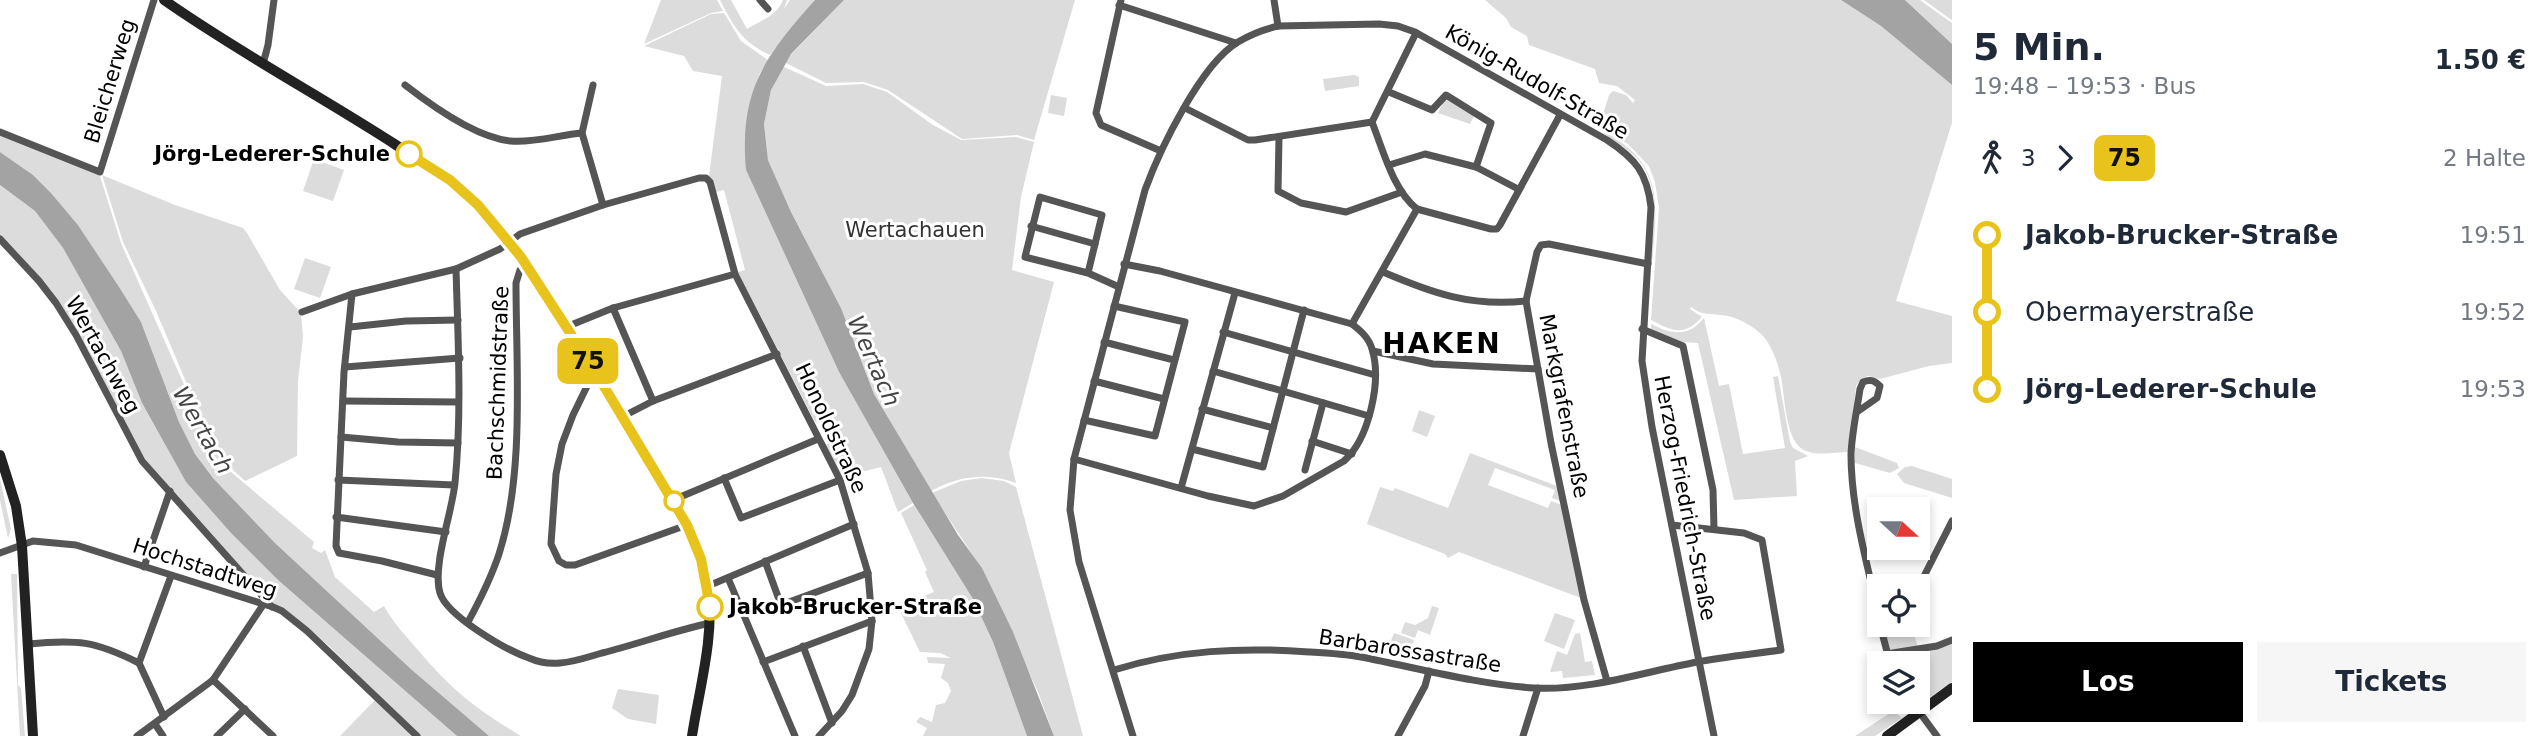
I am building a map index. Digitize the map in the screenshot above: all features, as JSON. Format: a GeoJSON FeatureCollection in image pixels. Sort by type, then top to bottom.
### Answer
{"type":"FeatureCollection","features":[{"type":"Feature","properties":{"kind":"street","name":"Bleicherweg"},"geometry":{"type":"LineString","coordinates":[[0,132],[100,172],[154,0]]}},
{"type":"Feature","properties":{"kind":"street"},"geometry":{"type":"LineString","coordinates":[[164,0],[450,180],[478,205],[510,242],[596,373],[673,500],[701,559],[708,586],[710,623],[692,736]]}},
{"type":"Feature","properties":{"kind":"street"},"geometry":{"type":"LineString","coordinates":[[263,64],[274,0]]}},
{"type":"Feature","properties":{"kind":"street"},"geometry":{"type":"LineString","coordinates":[[760,0],[768,9]]}},
{"type":"Feature","properties":{"kind":"street"},"geometry":{"type":"LineString","coordinates":[[1274,0],[1278,26]]}},
{"type":"Feature","properties":{"kind":"street"},"geometry":{"type":"LineString","coordinates":[[1161,151],[1101,125],[1096,113],[1120,2],[1236,43]]}},
{"type":"Feature","properties":{"kind":"street","name":"König-Rudolf-Straße"},"geometry":{"type":"LineString","coordinates":[[1133,736],[1079,562],[1070,510],[1074,459],[1145,190],[1161,151],[1205,75],[1236,43],[1278,26],[1379,24],[1398,26],[1416,33],[1615,145],[1635,162],[1648,187],[1651,207],[1648,264]]}},
{"type":"Feature","properties":{"kind":"street"},"geometry":{"type":"LineString","coordinates":[[1372,122],[1416,33]]}},
{"type":"Feature","properties":{"kind":"street"},"geometry":{"type":"LineString","coordinates":[[405,85],[453,119],[496,138],[521,141],[582,133]]}},
{"type":"Feature","properties":{"kind":"street"},"geometry":{"type":"LineString","coordinates":[[302,312],[352,294],[456,269],[510,242],[520,234],[603,205],[582,133],[593,85]]}},
{"type":"Feature","properties":{"kind":"street"},"geometry":{"type":"LineString","coordinates":[[1388,92],[1432,110],[1446,95],[1491,123],[1476,167]]}},
{"type":"Feature","properties":{"kind":"street"},"geometry":{"type":"LineString","coordinates":[[1185,108],[1248,139],[1279,137],[1372,122]]}},
{"type":"Feature","properties":{"kind":"street"},"geometry":{"type":"LineString","coordinates":[[1372,122],[1402,192],[1417,209],[1497,229],[1560,115]]}},
{"type":"Feature","properties":{"kind":"street"},"geometry":{"type":"LineString","coordinates":[[1279,137],[1278,191],[1295,201],[1346,212],[1402,192]]}},
{"type":"Feature","properties":{"kind":"street"},"geometry":{"type":"LineString","coordinates":[[1390,165],[1425,154],[1476,167],[1518,189]]}},
{"type":"Feature","properties":{"kind":"street","name":"Honoldstraße"},"geometry":{"type":"LineString","coordinates":[[603,205],[703,177],[710,182],[735,274],[840,480],[867,573],[872,621],[869,649],[852,695],[819,736]]}},
{"type":"Feature","properties":{"kind":"street"},"geometry":{"type":"LineString","coordinates":[[1088,274],[1102,215],[1040,197],[1025,257],[1088,274],[1119,287]]}},
{"type":"Feature","properties":{"kind":"street"},"geometry":{"type":"LineString","coordinates":[[1352,324],[1417,209]]}},
{"type":"Feature","properties":{"kind":"street"},"geometry":{"type":"LineString","coordinates":[[1031,226],[1095,244]]}},
{"type":"Feature","properties":{"kind":"street","name":"Wertachweg"},"geometry":{"type":"LineString","coordinates":[[0,239],[56,303],[76,335],[142,461],[273,607]]}},
{"type":"Feature","properties":{"kind":"street","name":"Markgrafenstraße"},"geometry":{"type":"LineString","coordinates":[[1607,681],[1584,600],[1526,301],[1541,245],[1561,246],[1648,264]]}},
{"type":"Feature","properties":{"kind":"street"},"geometry":{"type":"LineString","coordinates":[[1074,459],[1254,506],[1283,496],[1332,470],[1352,454],[1369,416],[1376,375],[1373,351],[1365,335],[1352,324],[1160,271],[1125,264]]}},
{"type":"Feature","properties":{"kind":"street","name":"Herzog-Friedrich-Straße"},"geometry":{"type":"LineString","coordinates":[[1648,264],[1642,361],[1652,428],[1714,736]]}},
{"type":"Feature","properties":{"kind":"street","name":"Bachschmidstraße"},"geometry":{"type":"LineString","coordinates":[[468,622],[499,553],[513,487],[516,440],[516,283],[520,270],[527,266]]}},
{"type":"Feature","properties":{"kind":"street"},"geometry":{"type":"LineString","coordinates":[[456,269],[460,358],[458,443],[454,485],[438,575],[440,593],[446,606],[529,659],[548,663],[585,658],[710,623]]}},
{"type":"Feature","properties":{"kind":"street"},"geometry":{"type":"LineString","coordinates":[[1383,272],[1452,298],[1488,303],[1526,301]]}},
{"type":"Feature","properties":{"kind":"street"},"geometry":{"type":"LineString","coordinates":[[566,327],[613,308],[735,274]]}},
{"type":"Feature","properties":{"kind":"street"},"geometry":{"type":"LineString","coordinates":[[1181,488],[1235,293]]}},
{"type":"Feature","properties":{"kind":"street"},"geometry":{"type":"LineString","coordinates":[[352,294],[345,367],[336,546],[339,553],[438,575]]}},
{"type":"Feature","properties":{"kind":"street"},"geometry":{"type":"LineString","coordinates":[[1084,420],[1156,436],[1185,322],[1114,306]]}},
{"type":"Feature","properties":{"kind":"street"},"geometry":{"type":"LineString","coordinates":[[613,308],[653,401]]}},
{"type":"Feature","properties":{"kind":"street"},"geometry":{"type":"LineString","coordinates":[[1192,449],[1263,467],[1304,310]]}},
{"type":"Feature","properties":{"kind":"street"},"geometry":{"type":"LineString","coordinates":[[350,327],[406,321],[458,320]]}},
{"type":"Feature","properties":{"kind":"street"},"geometry":{"type":"LineString","coordinates":[[1642,329],[1684,346],[1713,490],[1714,529],[1672,525]]}},
{"type":"Feature","properties":{"kind":"street"},"geometry":{"type":"LineString","coordinates":[[1223,331],[1376,375]]}},
{"type":"Feature","properties":{"kind":"street"},"geometry":{"type":"LineString","coordinates":[[1104,342],[1174,360]]}},
{"type":"Feature","properties":{"kind":"street"},"geometry":{"type":"LineString","coordinates":[[1373,351],[1433,364],[1538,369]]}},
{"type":"Feature","properties":{"kind":"street"},"geometry":{"type":"LineString","coordinates":[[622,417],[653,401],[777,354]]}},
{"type":"Feature","properties":{"kind":"street"},"geometry":{"type":"LineString","coordinates":[[345,367],[460,358]]}},
{"type":"Feature","properties":{"kind":"street"},"geometry":{"type":"LineString","coordinates":[[1213,371],[1369,416]]}},
{"type":"Feature","properties":{"kind":"street"},"geometry":{"type":"LineString","coordinates":[[596,373],[573,415],[562,444],[556,474],[551,544],[555,555],[566,565],[575,565],[687,525]]}},
{"type":"Feature","properties":{"kind":"street"},"geometry":{"type":"LineString","coordinates":[[1094,381],[1164,399]]}},
{"type":"Feature","properties":{"kind":"street"},"geometry":{"type":"LineString","coordinates":[[343,401],[458,402]]}},
{"type":"Feature","properties":{"kind":"street"},"geometry":{"type":"LineString","coordinates":[[1305,470],[1323,403]]}},
{"type":"Feature","properties":{"kind":"street"},"geometry":{"type":"LineString","coordinates":[[1202,410],[1273,428]]}},
{"type":"Feature","properties":{"kind":"street"},"geometry":{"type":"LineString","coordinates":[[1857,412],[1852,454],[1856,508],[1870,574]]}},
{"type":"Feature","properties":{"kind":"street"},"geometry":{"type":"LineString","coordinates":[[341,437],[458,443]]}},
{"type":"Feature","properties":{"kind":"street"},"geometry":{"type":"LineString","coordinates":[[673,500],[818,439]]}},
{"type":"Feature","properties":{"kind":"street"},"geometry":{"type":"LineString","coordinates":[[1312,441],[1352,454]]}},
{"type":"Feature","properties":{"kind":"street"},"geometry":{"type":"LineString","coordinates":[[0,455],[16,506],[22,546],[33,736]]}},
{"type":"Feature","properties":{"kind":"street"},"geometry":{"type":"LineString","coordinates":[[724,478],[741,519],[840,480]]}},
{"type":"Feature","properties":{"kind":"street"},"geometry":{"type":"LineString","coordinates":[[338,480],[454,485]]}},
{"type":"Feature","properties":{"kind":"street"},"geometry":{"type":"LineString","coordinates":[[144,567],[170,491]]}},
{"type":"Feature","properties":{"kind":"street"},"geometry":{"type":"LineString","coordinates":[[336,517],[446,532]]}},
{"type":"Feature","properties":{"kind":"street"},"geometry":{"type":"LineString","coordinates":[[1925,574],[1952,521]]}},
{"type":"Feature","properties":{"kind":"street"},"geometry":{"type":"LineString","coordinates":[[708,586],[854,523]]}},
{"type":"Feature","properties":{"kind":"street","name":"Barbarossastraße"},"geometry":{"type":"LineString","coordinates":[[1114,670],[1140,662],[1207,651],[1253,649],[1343,654],[1538,688],[1607,681],[1699,662],[1781,650],[1762,540],[1714,529]]}},
{"type":"Feature","properties":{"kind":"street","name":"Hochstadtweg"},"geometry":{"type":"LineString","coordinates":[[0,553],[33,541],[76,545],[273,607],[307,631],[417,736]]}},
{"type":"Feature","properties":{"kind":"street"},"geometry":{"type":"LineString","coordinates":[[765,561],[782,605],[867,573]]}},
{"type":"Feature","properties":{"kind":"street"},"geometry":{"type":"LineString","coordinates":[[139,663],[170,576]]}},
{"type":"Feature","properties":{"kind":"street"},"geometry":{"type":"LineString","coordinates":[[728,579],[795,736]]}},
{"type":"Feature","properties":{"kind":"street"},"geometry":{"type":"LineString","coordinates":[[137,736],[213,680],[263,605]]}},
{"type":"Feature","properties":{"kind":"street"},"geometry":{"type":"LineString","coordinates":[[763,662],[872,621]]}},
{"type":"Feature","properties":{"kind":"street"},"geometry":{"type":"LineString","coordinates":[[28,644],[73,640],[90,643],[139,663],[164,717]]}},
{"type":"Feature","properties":{"kind":"street"},"geometry":{"type":"LineString","coordinates":[[1905,651],[1937,646],[1952,640]]}},
{"type":"Feature","properties":{"kind":"street"},"geometry":{"type":"LineString","coordinates":[[803,646],[832,723]]}},
{"type":"Feature","properties":{"kind":"street"},"geometry":{"type":"LineString","coordinates":[[1398,736],[1425,686],[1429,671]]}},
{"type":"Feature","properties":{"kind":"street"},"geometry":{"type":"LineString","coordinates":[[213,680],[274,736]]}},
{"type":"Feature","properties":{"kind":"street"},"geometry":{"type":"LineString","coordinates":[[1523,736],[1538,688]]}},
{"type":"Feature","properties":{"kind":"street"},"geometry":{"type":"LineString","coordinates":[[1930,705],[1952,688]]}},
{"type":"Feature","properties":{"kind":"street"},"geometry":{"type":"LineString","coordinates":[[217,736],[244,709]]}},
{"type":"Feature","properties":{"kind":"street"},"geometry":{"type":"LineString","coordinates":[[1886,736],[1919,714]]}},
{"type":"Feature","properties":{"kind":"street"},"geometry":{"type":"LineString","coordinates":[[1921,714],[1937,736]]}},
{"type":"Feature","properties":{"kind":"street"},"geometry":{"type":"LineString","coordinates":[[155,724],[163,736]]}},
{"type":"Feature","properties":{"kind":"green space"},"geometry":{"type":"Polygon","coordinates":[[[661,0],[717,0],[723,11],[711,13],[644,44],[661,0]]]}},
{"type":"Feature","properties":{"kind":"green space"},"geometry":{"type":"Polygon","coordinates":[[[720,0],[731,0],[747,29],[773,14],[783,0],[787,0],[784,9],[790,0],[815,0],[770,55],[752,45],[740,33],[720,0]]]}},
{"type":"Feature","properties":{"kind":"green space"},"geometry":{"type":"Polygon","coordinates":[[[844,0],[1075,0],[1034,140],[1017,135],[962,139],[888,90],[864,82],[826,83],[784,62],[844,0]]]}},
{"type":"Feature","properties":{"kind":"green space"},"geometry":{"type":"Polygon","coordinates":[[[1485,0],[1841,0],[1881,26],[1952,85],[1952,123],[1896,301],[1952,316],[1952,363],[1880,379],[1868,376],[1861,379],[1856,386],[1849,452],[1816,453],[1799,447],[1790,430],[1777,361],[1760,333],[1739,320],[1702,313],[1691,307],[1690,309],[1702,317],[1683,330],[1665,327],[1651,320],[1659,208],[1655,182],[1649,166],[1628,144],[1592,124],[1594,118],[1603,114],[1613,91],[1626,95],[1633,103],[1635,100],[1617,86],[1599,83],[1595,69],[1529,45],[1527,36],[1511,27],[1506,18],[1485,0]]]}},
{"type":"Feature","properties":{"kind":"green space"},"geometry":{"type":"Polygon","coordinates":[[[1905,0],[1920,0],[1952,23],[1952,44],[1905,0]]]}},
{"type":"Feature","properties":{"kind":"green space"},"geometry":{"type":"Polygon","coordinates":[[[1924,0],[1952,0],[1952,20],[1950,19],[1924,0]]]}},
{"type":"Feature","properties":{"kind":"green space"},"geometry":{"type":"Polygon","coordinates":[[[724,13],[741,41],[768,60],[759,75],[746,170],[839,372],[913,503],[898,512],[881,467],[841,477],[826,445],[832,440],[823,421],[815,422],[738,272],[745,270],[724,190],[716,192],[709,176],[722,76],[693,71],[684,56],[644,46],[711,14],[724,13]]]}},
{"type":"Feature","properties":{"kind":"green space","name":"Wertachauen"},"geometry":{"type":"Polygon","coordinates":[[[782,66],[826,86],[863,84],[887,92],[933,125],[961,140],[1016,137],[1034,142],[1021,197],[1012,270],[1054,282],[1009,453],[1016,483],[994,477],[973,477],[931,491],[874,394],[841,308],[791,212],[768,160],[764,124],[771,90],[782,66]]]}},
{"type":"Feature","properties":{"kind":"green space"},"geometry":{"type":"Polygon","coordinates":[[[1354,75],[1359,77],[1359,86],[1325,91],[1323,79],[1354,75]]]}},
{"type":"Feature","properties":{"kind":"green space"},"geometry":{"type":"Polygon","coordinates":[[[1051,95],[1067,98],[1064,116],[1048,113],[1051,95]]]}},
{"type":"Feature","properties":{"kind":"green space"},"geometry":{"type":"Polygon","coordinates":[[[1447,100],[1474,116],[1470,124],[1438,113],[1447,100]]]}},
{"type":"Feature","properties":{"kind":"green space"},"geometry":{"type":"Polygon","coordinates":[[[1602,131],[1637,156],[1647,171],[1652,186],[1655,203],[1652,263],[1654,208],[1650,181],[1636,157],[1602,131]]]}},
{"type":"Feature","properties":{"kind":"green space"},"geometry":{"type":"Polygon","coordinates":[[[0,134],[99,173],[121,243],[210,443],[231,472],[314,542],[312,548],[321,553],[325,550],[335,577],[374,612],[384,606],[435,670],[458,691],[521,736],[489,736],[479,728],[275,543],[213,478],[195,454],[179,422],[141,322],[78,225],[33,175],[0,152],[0,134]]]}},
{"type":"Feature","properties":{"kind":"green space"},"geometry":{"type":"Polygon","coordinates":[[[314,159],[344,170],[333,201],[303,191],[314,159]]]}},
{"type":"Feature","properties":{"kind":"green space"},"geometry":{"type":"Polygon","coordinates":[[[102,175],[175,205],[243,228],[247,233],[280,290],[301,313],[303,337],[298,381],[297,456],[245,481],[212,443],[156,311],[123,242],[102,175]]]}},
{"type":"Feature","properties":{"kind":"green space"},"geometry":{"type":"Polygon","coordinates":[[[0,185],[35,211],[63,248],[121,351],[142,403],[186,482],[278,580],[457,736],[420,736],[330,647],[308,628],[273,606],[143,460],[78,333],[0,236],[0,185]]]}},
{"type":"Feature","properties":{"kind":"green space"},"geometry":{"type":"Polygon","coordinates":[[[305,258],[331,267],[320,298],[294,289],[305,258]]]}},
{"type":"Feature","properties":{"kind":"green space"},"geometry":{"type":"Polygon","coordinates":[[[1704,318],[1719,386],[1729,384],[1743,454],[1785,448],[1773,377],[1778,376],[1790,442],[1793,448],[1808,456],[1795,461],[1797,496],[1734,500],[1698,343],[1682,342],[1651,329],[1651,324],[1672,332],[1685,331],[1692,329],[1704,318]]]}},
{"type":"Feature","properties":{"kind":"green space"},"geometry":{"type":"Polygon","coordinates":[[[1419,410],[1435,416],[1427,437],[1412,431],[1419,410]]]}},
{"type":"Feature","properties":{"kind":"green space"},"geometry":{"type":"Polygon","coordinates":[[[1855,447],[1897,463],[1899,468],[1890,473],[1855,463],[1855,447]]]}},
{"type":"Feature","properties":{"kind":"green space"},"geometry":{"type":"Polygon","coordinates":[[[1470,453],[1557,486],[1561,501],[1552,498],[1555,490],[1495,468],[1488,485],[1548,508],[1551,501],[1562,505],[1581,598],[1459,552],[1448,558],[1445,554],[1367,524],[1380,487],[1393,491],[1395,488],[1448,508],[1470,453]]]}},
{"type":"Feature","properties":{"kind":"green space"},"geometry":{"type":"Polygon","coordinates":[[[1912,466],[1952,479],[1952,498],[1904,483],[1897,474],[1905,467],[1912,466]]]}},
{"type":"Feature","properties":{"kind":"green space"},"geometry":{"type":"Polygon","coordinates":[[[982,478],[1004,481],[1016,487],[1083,736],[1054,736],[1038,692],[982,569],[932,493],[961,481],[982,478]]]}},
{"type":"Feature","properties":{"kind":"green space"},"geometry":{"type":"Polygon","coordinates":[[[0,479],[11,529],[8,538],[0,500],[0,479]]]}},
{"type":"Feature","properties":{"kind":"green space"},"geometry":{"type":"Polygon","coordinates":[[[914,505],[973,599],[993,642],[1027,736],[923,736],[927,728],[916,722],[920,717],[932,722],[936,705],[945,703],[951,691],[948,683],[941,678],[945,664],[928,663],[927,657],[951,658],[940,653],[920,652],[898,607],[934,592],[901,513],[914,505]]]}},
{"type":"Feature","properties":{"kind":"green space"},"geometry":{"type":"Polygon","coordinates":[[[11,574],[17,574],[18,685],[21,688],[25,736],[20,736],[11,574]]]}},
{"type":"Feature","properties":{"kind":"green space"},"geometry":{"type":"Polygon","coordinates":[[[1432,606],[1439,608],[1430,635],[1418,630],[1415,638],[1401,633],[1405,622],[1415,625],[1428,618],[1432,606]]]}},
{"type":"Feature","properties":{"kind":"green space"},"geometry":{"type":"Polygon","coordinates":[[[1555,613],[1575,620],[1564,649],[1544,641],[1555,613]]]}},
{"type":"Feature","properties":{"kind":"green space"},"geometry":{"type":"Polygon","coordinates":[[[1394,633],[1414,640],[1407,659],[1395,655],[1397,649],[1389,646],[1394,633]]]}},
{"type":"Feature","properties":{"kind":"green space"},"geometry":{"type":"Polygon","coordinates":[[[1580,633],[1585,662],[1592,661],[1595,675],[1563,678],[1562,671],[1550,672],[1557,651],[1567,655],[1575,634],[1580,633]]]}},
{"type":"Feature","properties":{"kind":"green space"},"geometry":{"type":"Polygon","coordinates":[[[1885,637],[1915,637],[1918,647],[1888,650],[1885,637]]]}},
{"type":"Feature","properties":{"kind":"green space"},"geometry":{"type":"Polygon","coordinates":[[[1952,643],[1952,682],[1930,698],[1930,651],[1915,651],[1952,643]]]}},
{"type":"Feature","properties":{"kind":"green space"},"geometry":{"type":"Polygon","coordinates":[[[618,689],[659,695],[656,724],[628,719],[612,708],[618,689]]]}},
{"type":"Feature","properties":{"kind":"green space"},"geometry":{"type":"Polygon","coordinates":[[[375,700],[414,736],[340,736],[375,700]]]}},
{"type":"Feature","properties":{"kind":"green space"},"geometry":{"type":"Polygon","coordinates":[[[1888,714],[1897,714],[1902,718],[1875,736],[1855,736],[1888,714]]]}},
{"type":"Feature","properties":{"kind":"shaded area"},"geometry":{"type":"Polygon","coordinates":[[[815,0],[844,0],[791,54],[771,90],[764,124],[768,160],[791,212],[841,308],[874,394],[958,535],[982,568],[1013,632],[1054,736],[1027,736],[993,642],[973,599],[913,503],[839,372],[746,170],[747,118],[759,77],[782,40],[815,0]]]}},
{"type":"Feature","properties":{"kind":"shaded area"},"geometry":{"type":"Polygon","coordinates":[[[1841,0],[1905,0],[1952,44],[1952,85],[1881,26],[1841,0]]]}},
{"type":"Feature","properties":{"kind":"shaded area"},"geometry":{"type":"Polygon","coordinates":[[[0,152],[33,175],[51,193],[78,225],[119,287],[141,322],[179,422],[195,454],[213,478],[275,543],[412,670],[489,736],[457,736],[278,580],[186,482],[142,403],[121,351],[63,248],[35,211],[0,185],[0,152]]]}},
{"type":"Feature","properties":{"kind":"bus line","name":"75"},"geometry":{"type":"LineString","coordinates":[[409,154],[450,180],[478,205],[521,257],[596,373],[687,525],[701,559],[710,607]]}},
{"type":"Feature","properties":{"kind":"place","name":"Jörg-Lederer-Schule"},"geometry":{"type":"Point","coordinates":[409,154]}},
{"type":"Feature","properties":{"kind":"place","name":"Jakob-Brucker-Straße"},"geometry":{"type":"Point","coordinates":[710,607]}},
{"type":"Feature","properties":{"kind":"district","name":"HAKEN"},"geometry":{"type":"Point","coordinates":[1442,343]}},
{"type":"Feature","properties":{"kind":"water label","name":"Wertach"},"geometry":{"type":"Point","coordinates":[874,361]}},
{"type":"Feature","properties":{"kind":"water label","name":"Wertach"},"geometry":{"type":"Point","coordinates":[203,430]}}]}
